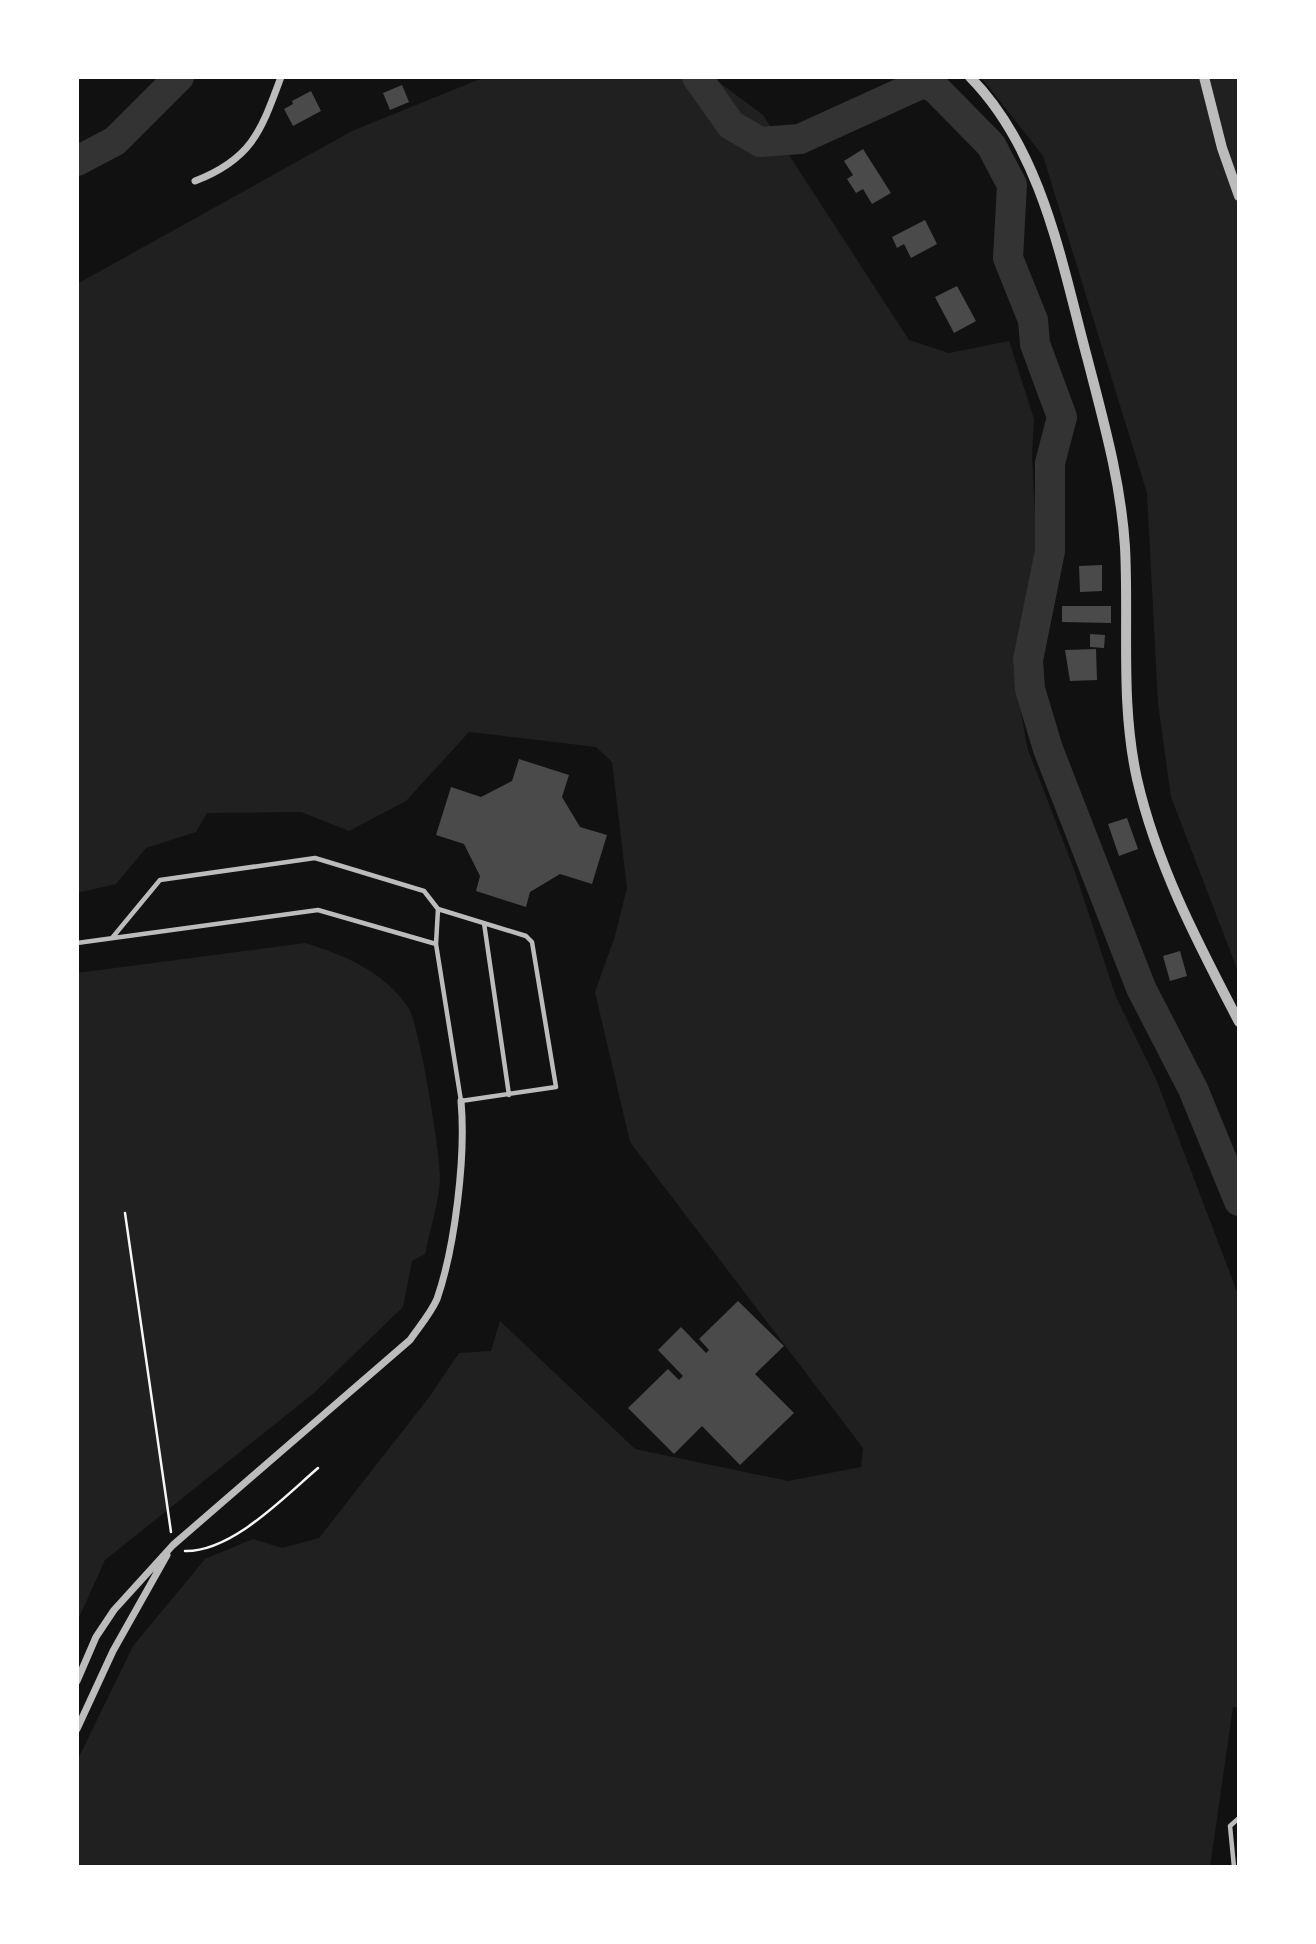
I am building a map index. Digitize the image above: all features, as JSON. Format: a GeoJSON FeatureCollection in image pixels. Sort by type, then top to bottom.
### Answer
{"type":"FeatureCollection","features":[{"type":"Feature","properties":{"kind":"street"},"geometry":{"type":"LineString","coordinates":[[195,181],[233,162],[252,145],[262,127],[281,77]]}},
{"type":"Feature","properties":{"kind":"street"},"geometry":{"type":"LineString","coordinates":[[970,77],[1009,131],[1040,190],[1061,254],[1111,445],[1121,500],[1125,549],[1128,712],[1137,778],[1155,842],[1177,902],[1239,1022]]}},
{"type":"Feature","properties":{"kind":"street"},"geometry":{"type":"LineString","coordinates":[[1204,77],[1222,148],[1239,196]]}},
{"type":"Feature","properties":{"kind":"street"},"geometry":{"type":"LineString","coordinates":[[77,1681],[96,1637],[114,1610],[173,1545],[410,1339],[436,1302],[447,1263],[453,1222],[464,1129],[461,1101]]}},
{"type":"Feature","properties":{"kind":"street"},"geometry":{"type":"LineString","coordinates":[[77,1729],[113,1651],[173,1545]]}},
{"type":"Feature","properties":{"kind":"lane"},"geometry":{"type":"LineString","coordinates":[[112,938],[160,880],[315,858],[424,891],[438,909],[526,936],[533,942],[556,1087],[461,1101],[436,944],[438,909]]}},
{"type":"Feature","properties":{"kind":"lane"},"geometry":{"type":"LineString","coordinates":[[77,943],[318,910],[436,944]]}},
{"type":"Feature","properties":{"kind":"lane"},"geometry":{"type":"LineString","coordinates":[[484,923],[509,1094]]}},
{"type":"Feature","properties":{"kind":"lane"},"geometry":{"type":"LineString","coordinates":[[1234,1867],[1230,1826],[1239,1818]]}},
{"type":"Feature","properties":{"kind":"path"},"geometry":{"type":"LineString","coordinates":[[125,1213],[173,1545],[186,1551],[203,1550],[253,1524],[318,1468]]}},
{"type":"Feature","properties":{"kind":"shaded area"},"geometry":{"type":"Polygon","coordinates":[[[485,77],[712,77],[763,115],[909,340],[949,353],[1009,341],[1034,419],[1032,458],[1039,582],[1013,666],[1027,747],[1075,872],[1116,997],[1156,1079],[1239,1297],[1239,1708],[1233,1707],[1210,1867],[77,1867],[77,1761],[133,1646],[205,1559],[253,1539],[282,1548],[319,1538],[430,1396],[459,1353],[491,1351],[500,1321],[635,1449],[788,1481],[861,1467],[863,1448],[630,1142],[595,992],[615,936],[627,888],[612,762],[596,747],[469,732],[406,801],[349,831],[301,812],[207,813],[196,832],[146,848],[116,884],[77,893],[77,284],[352,131],[485,77]]]}},
{"type":"Feature","properties":{"kind":"shaded area"},"geometry":{"type":"Polygon","coordinates":[[[981,77],[1239,77],[1239,974],[1171,797],[1158,703],[1147,493],[1043,156],[981,77]]]}},
{"type":"Feature","properties":{"kind":"shaded area"},"geometry":{"type":"Polygon","coordinates":[[[305,943],[349,959],[375,975],[398,995],[413,1018],[428,1088],[440,1175],[437,1204],[425,1254],[412,1261],[403,1307],[314,1393],[105,1560],[77,1622],[77,973],[305,943]]]}},
{"type":"Feature","properties":{"kind":"building"},"geometry":{"type":"Polygon","coordinates":[[[402,85],[409,102],[390,110],[383,93],[402,85]]]}},
{"type":"Feature","properties":{"kind":"building"},"geometry":{"type":"Polygon","coordinates":[[[311,91],[321,111],[293,126],[284,109],[293,104],[292,101],[311,91]]]}},
{"type":"Feature","properties":{"kind":"building"},"geometry":{"type":"Polygon","coordinates":[[[863,149],[891,193],[872,204],[863,189],[856,193],[847,179],[853,175],[844,161],[863,149]]]}},
{"type":"Feature","properties":{"kind":"building"},"geometry":{"type":"Polygon","coordinates":[[[925,220],[937,244],[911,258],[904,244],[897,248],[892,237],[925,220]]]}},
{"type":"Feature","properties":{"kind":"building"},"geometry":{"type":"Polygon","coordinates":[[[957,286],[976,321],[954,333],[935,297],[957,286]]]}},
{"type":"Feature","properties":{"kind":"building"},"geometry":{"type":"Polygon","coordinates":[[[1102,565],[1102,591],[1080,592],[1079,566],[1102,565]]]}},
{"type":"Feature","properties":{"kind":"building"},"geometry":{"type":"Polygon","coordinates":[[[1062,606],[1111,606],[1111,623],[1062,622],[1062,606]]]}},
{"type":"Feature","properties":{"kind":"building"},"geometry":{"type":"Polygon","coordinates":[[[1090,634],[1105,635],[1104,648],[1090,647],[1090,634]]]}},
{"type":"Feature","properties":{"kind":"building"},"geometry":{"type":"Polygon","coordinates":[[[1096,649],[1097,680],[1070,681],[1065,650],[1096,649]]]}},
{"type":"Feature","properties":{"kind":"building"},"geometry":{"type":"Polygon","coordinates":[[[519,759],[569,775],[562,797],[580,827],[607,835],[592,884],[560,874],[530,892],[526,907],[476,891],[480,876],[464,844],[436,835],[451,787],[481,797],[512,781],[519,759]]]}},
{"type":"Feature","properties":{"kind":"building"},"geometry":{"type":"Polygon","coordinates":[[[1127,818],[1138,849],[1119,856],[1108,824],[1127,818]]]}},
{"type":"Feature","properties":{"kind":"building"},"geometry":{"type":"Polygon","coordinates":[[[1180,951],[1187,976],[1170,981],[1163,956],[1180,951]]]}},
{"type":"Feature","properties":{"kind":"building"},"geometry":{"type":"Polygon","coordinates":[[[738,1301],[784,1346],[755,1374],[794,1413],[740,1465],[702,1426],[674,1454],[628,1408],[668,1369],[679,1380],[683,1376],[658,1350],[681,1327],[706,1353],[709,1350],[699,1339],[738,1301]]]}},
{"type":"Feature","properties":{"kind":"waterway"},"geometry":{"type":"LineString","coordinates":[[77,161],[115,141],[179,77]]}},
{"type":"Feature","properties":{"kind":"waterway"},"geometry":{"type":"LineString","coordinates":[[697,77],[731,125],[760,142],[800,139],[923,83],[935,88],[991,145],[1012,185],[1008,258],[1033,320],[1035,344],[1062,417],[1050,463],[1050,551],[1028,660],[1030,689],[1048,749],[1141,988],[1193,1089],[1239,1201]]}}]}
